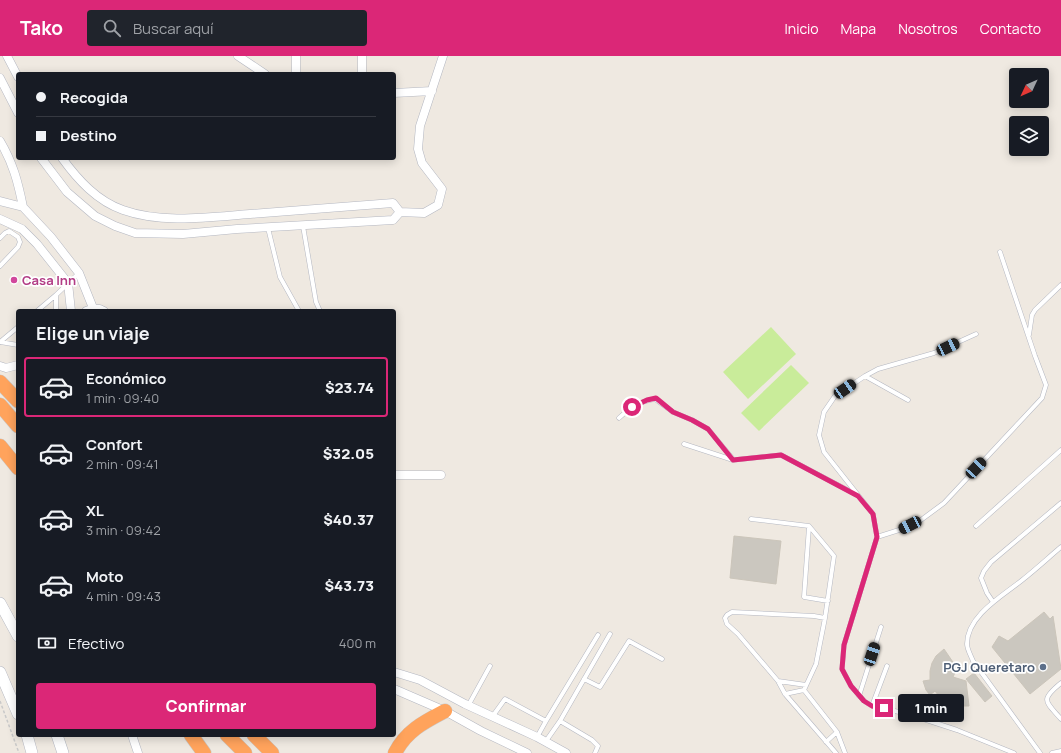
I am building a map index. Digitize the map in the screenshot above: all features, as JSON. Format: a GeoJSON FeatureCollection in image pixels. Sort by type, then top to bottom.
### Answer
{"type":"FeatureCollection","features":[{"type":"Feature","properties":{"kind":"highway"},"geometry":{"type":"LineString","coordinates":[[0,382],[16,400]]}},
{"type":"Feature","properties":{"kind":"highway"},"geometry":{"type":"LineString","coordinates":[[0,405],[16,424]]}},
{"type":"Feature","properties":{"kind":"highway"},"geometry":{"type":"LineString","coordinates":[[0,446],[16,466]]}},
{"type":"Feature","properties":{"kind":"highway"},"geometry":{"type":"LineString","coordinates":[[395,753],[399,744],[419,725],[445,711]]}},
{"type":"Feature","properties":{"kind":"highway"},"geometry":{"type":"LineString","coordinates":[[192,737],[204,753]]}},
{"type":"Feature","properties":{"kind":"highway"},"geometry":{"type":"LineString","coordinates":[[229,737],[245,753]]}},
{"type":"Feature","properties":{"kind":"highway"},"geometry":{"type":"LineString","coordinates":[[256,737],[272,753]]}},
{"type":"Feature","properties":{"kind":"street"},"geometry":{"type":"LineString","coordinates":[[7,56],[16,73]]}},
{"type":"Feature","properties":{"kind":"street"},"geometry":{"type":"LineString","coordinates":[[238,56],[261,72]]}},
{"type":"Feature","properties":{"kind":"street"},"geometry":{"type":"LineString","coordinates":[[296,56],[296,72]]}},
{"type":"Feature","properties":{"kind":"street"},"geometry":{"type":"LineString","coordinates":[[362,56],[362,72]]}},
{"type":"Feature","properties":{"kind":"street"},"geometry":{"type":"LineString","coordinates":[[63,160],[77,179],[105,202],[122,210],[140,215],[181,218],[393,203],[400,212],[424,213],[438,204],[442,189],[422,163],[418,149],[420,126],[443,56]]}},
{"type":"Feature","properties":{"kind":"street"},"geometry":{"type":"LineString","coordinates":[[0,78],[16,109]]}},
{"type":"Feature","properties":{"kind":"street"},"geometry":{"type":"LineString","coordinates":[[396,93],[432,90]]}},
{"type":"Feature","properties":{"kind":"street"},"geometry":{"type":"LineString","coordinates":[[0,141],[9,157],[18,180],[23,207]]}},
{"type":"Feature","properties":{"kind":"street"},"geometry":{"type":"LineString","coordinates":[[43,160],[67,192],[95,216],[135,233],[183,234],[393,220],[400,212]]}},
{"type":"Feature","properties":{"kind":"street"},"geometry":{"type":"LineString","coordinates":[[0,200],[23,207],[51,237],[78,273],[89,309]]}},
{"type":"Feature","properties":{"kind":"street"},"geometry":{"type":"LineString","coordinates":[[236,215],[237,230]]}},
{"type":"Feature","properties":{"kind":"street"},"geometry":{"type":"LineString","coordinates":[[0,219],[22,229],[37,244],[68,283],[71,309]]}},
{"type":"Feature","properties":{"kind":"street"},"geometry":{"type":"LineString","coordinates":[[37,244],[51,237]]}},
{"type":"Feature","properties":{"kind":"street"},"geometry":{"type":"LineString","coordinates":[[0,366],[6,368],[16,366]]}},
{"type":"Feature","properties":{"kind":"street"},"geometry":{"type":"LineString","coordinates":[[396,475],[441,475]]}},
{"type":"Feature","properties":{"kind":"street"},"geometry":{"type":"LineString","coordinates":[[0,603],[16,632]]}},
{"type":"Feature","properties":{"kind":"street"},"geometry":{"type":"LineString","coordinates":[[0,672],[16,709]]}},
{"type":"Feature","properties":{"kind":"street"},"geometry":{"type":"LineString","coordinates":[[396,673],[420,680],[468,706],[537,737],[566,753]]}},
{"type":"Feature","properties":{"kind":"street"},"geometry":{"type":"LineString","coordinates":[[396,689],[445,711],[481,731],[527,753]]}},
{"type":"Feature","properties":{"kind":"street"},"geometry":{"type":"LineString","coordinates":[[28,737],[32,753]]}},
{"type":"Feature","properties":{"kind":"street"},"geometry":{"type":"LineString","coordinates":[[58,737],[63,753]]}},
{"type":"Feature","properties":{"kind":"street"},"geometry":{"type":"LineString","coordinates":[[133,737],[138,753]]}},
{"type":"Feature","properties":{"kind":"lane"},"geometry":{"type":"LineString","coordinates":[[303,226],[316,302],[319,309]]}},
{"type":"Feature","properties":{"kind":"lane"},"geometry":{"type":"LineString","coordinates":[[268,228],[280,277],[298,309]]}},
{"type":"Feature","properties":{"kind":"lane"},"geometry":{"type":"LineString","coordinates":[[0,238],[9,231],[18,237],[20,242],[18,247],[0,266]]}},
{"type":"Feature","properties":{"kind":"lane"},"geometry":{"type":"LineString","coordinates":[[877,537],[899,530],[921,520],[944,503],[1042,398],[1046,385],[1000,252]]}},
{"type":"Feature","properties":{"kind":"lane"},"geometry":{"type":"LineString","coordinates":[[39,309],[78,273]]}},
{"type":"Feature","properties":{"kind":"lane"},"geometry":{"type":"LineString","coordinates":[[1029,336],[1032,315],[1035,310],[1061,284]]}},
{"type":"Feature","properties":{"kind":"lane"},"geometry":{"type":"LineString","coordinates":[[56,295],[56,309]]}},
{"type":"Feature","properties":{"kind":"lane"},"geometry":{"type":"LineString","coordinates":[[16,329],[0,342],[16,346]]}},
{"type":"Feature","properties":{"kind":"lane"},"geometry":{"type":"LineString","coordinates":[[976,334],[934,353],[878,369],[865,376],[835,396],[824,412],[818,435],[824,452],[873,514],[877,537],[844,645],[842,669],[851,686],[864,701],[872,706],[915,716],[957,730],[1014,753]]}},
{"type":"Feature","properties":{"kind":"lane"},"geometry":{"type":"LineString","coordinates":[[865,376],[908,400]]}},
{"type":"Feature","properties":{"kind":"lane"},"geometry":{"type":"LineString","coordinates":[[619,418],[632,407],[647,400],[656,398],[673,412],[708,429],[733,460]]}},
{"type":"Feature","properties":{"kind":"lane"},"geometry":{"type":"LineString","coordinates":[[684,444],[733,460],[781,455],[858,496]]}},
{"type":"Feature","properties":{"kind":"lane"},"geometry":{"type":"LineString","coordinates":[[976,526],[1061,450]]}},
{"type":"Feature","properties":{"kind":"lane"},"geometry":{"type":"LineString","coordinates":[[993,602],[981,578],[984,571],[991,562],[1061,503]]}},
{"type":"Feature","properties":{"kind":"lane"},"geometry":{"type":"LineString","coordinates":[[751,520],[809,526],[834,556],[828,601],[816,664],[804,690]]}},
{"type":"Feature","properties":{"kind":"lane"},"geometry":{"type":"LineString","coordinates":[[809,526],[804,597],[828,601]]}},
{"type":"Feature","properties":{"kind":"lane"},"geometry":{"type":"LineString","coordinates":[[1040,753],[973,661],[966,645],[974,622],[993,602],[1021,581],[1061,546]]}},
{"type":"Feature","properties":{"kind":"lane"},"geometry":{"type":"LineString","coordinates":[[825,618],[814,616],[732,612],[725,618],[728,624],[778,681],[785,694],[836,753]]}},
{"type":"Feature","properties":{"kind":"lane"},"geometry":{"type":"LineString","coordinates":[[859,696],[881,627]]}},
{"type":"Feature","properties":{"kind":"lane"},"geometry":{"type":"LineString","coordinates":[[545,742],[560,722],[610,634]]}},
{"type":"Feature","properties":{"kind":"lane"},"geometry":{"type":"LineString","coordinates":[[537,737],[598,635]]}},
{"type":"Feature","properties":{"kind":"lane"},"geometry":{"type":"LineString","coordinates":[[584,679],[600,687],[629,641],[662,659]]}},
{"type":"Feature","properties":{"kind":"lane"},"geometry":{"type":"LineString","coordinates":[[468,706],[490,666]]}},
{"type":"Feature","properties":{"kind":"lane"},"geometry":{"type":"LineString","coordinates":[[872,706],[887,666]]}},
{"type":"Feature","properties":{"kind":"lane"},"geometry":{"type":"LineString","coordinates":[[778,681],[806,685]]}},
{"type":"Feature","properties":{"kind":"lane"},"geometry":{"type":"LineString","coordinates":[[1061,683],[1048,693],[1046,699],[1048,705],[1061,719]]}},
{"type":"Feature","properties":{"kind":"lane"},"geometry":{"type":"LineString","coordinates":[[785,694],[804,690]]}},
{"type":"Feature","properties":{"kind":"lane"},"geometry":{"type":"LineString","coordinates":[[804,690],[837,732],[845,753]]}},
{"type":"Feature","properties":{"kind":"lane"},"geometry":{"type":"LineString","coordinates":[[492,717],[505,699],[546,721]]}},
{"type":"Feature","properties":{"kind":"lane"},"geometry":{"type":"LineString","coordinates":[[560,722],[592,740],[598,746],[595,753]]}},
{"type":"Feature","properties":{"kind":"lane"},"geometry":{"type":"LineString","coordinates":[[826,742],[837,732]]}},
{"type":"Feature","properties":{"kind":"lane"},"geometry":{"type":"LineString","coordinates":[[1052,753],[1061,752]]}},
{"type":"Feature","properties":{"kind":"path"},"geometry":{"type":"LineString","coordinates":[[0,701],[19,753]]}},
{"type":"Feature","properties":{"kind":"green space"},"geometry":{"type":"Polygon","coordinates":[[[771,327],[796,354],[748,399],[723,372],[771,327]]]}},
{"type":"Feature","properties":{"kind":"green space"},"geometry":{"type":"Polygon","coordinates":[[[791,365],[809,383],[759,431],[741,413],[791,365]]]}},
{"type":"Feature","properties":{"kind":"building"},"geometry":{"type":"Polygon","coordinates":[[[734,536],[781,541],[776,584],[730,578],[734,536]]]}},
{"type":"Feature","properties":{"kind":"building"},"geometry":{"type":"Polygon","coordinates":[[[1044,612],[1050,619],[1053,616],[1061,669],[1030,694],[992,647],[999,636],[1008,641],[1044,612]]]}},
{"type":"Feature","properties":{"kind":"building"},"geometry":{"type":"Polygon","coordinates":[[[944,649],[957,668],[953,677],[966,681],[969,706],[951,704],[939,696],[935,691],[930,695],[926,690],[923,681],[930,680],[932,663],[936,656],[944,649]]]}},
{"type":"Feature","properties":{"kind":"building"},"geometry":{"type":"Polygon","coordinates":[[[974,673],[992,696],[985,702],[966,679],[974,673]]]}},
{"type":"Feature","properties":{"kind":"place","name":"Casa Inn"},"geometry":{"type":"Point","coordinates":[14,280]}},
{"type":"Feature","properties":{"kind":"place","name":"PGJ Queretaro"},"geometry":{"type":"Point","coordinates":[1043,667]}},
{"type":"Feature","properties":{"kind":"route"},"geometry":{"type":"LineString","coordinates":[[632,407],[647,400],[656,398],[673,412],[708,429],[733,460],[781,455],[858,496],[873,514],[877,537],[844,645],[842,669],[851,686],[864,701],[872,706],[884,708]]}}]}
